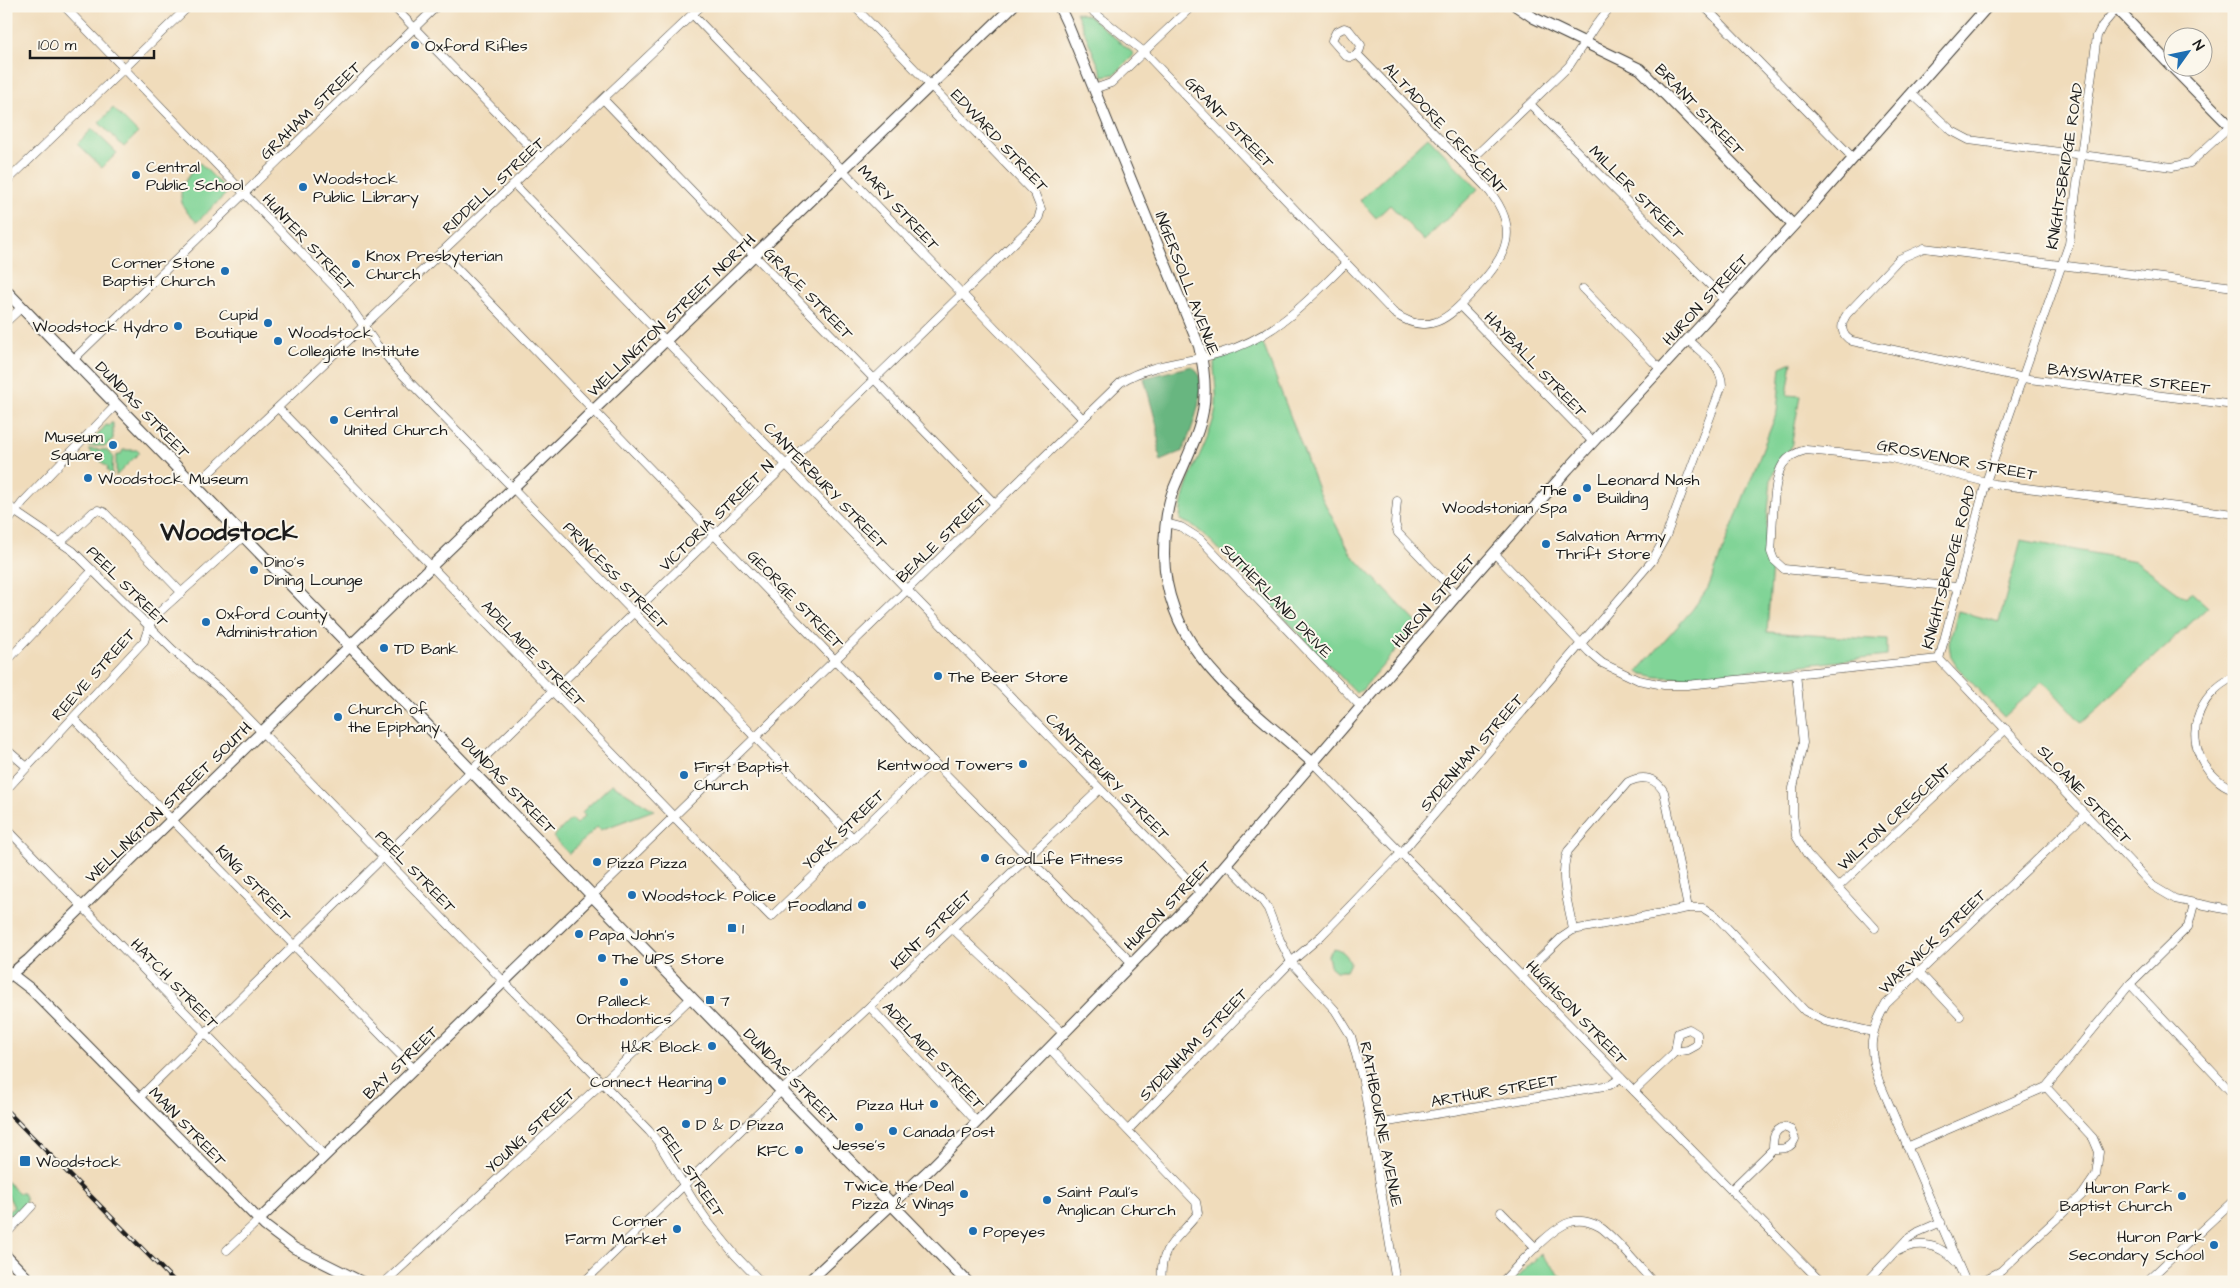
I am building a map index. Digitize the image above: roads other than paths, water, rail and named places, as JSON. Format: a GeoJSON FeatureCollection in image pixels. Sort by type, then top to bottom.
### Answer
{"type":"FeatureCollection","features":[{"type":"Feature","properties":{"kind":"main road","name":"WELLINGTON STREET NORTH"},"geometry":{"type":"LineString","coordinates":[[351,646],[1013,6]]}},
{"type":"Feature","properties":{"kind":"main road","name":"INGERSOLL AVENUE"},"geometry":{"type":"LineString","coordinates":[[1059,6],[1199,346],[1202,358],[1206,384],[1203,414],[1194,442],[1167,508],[1164,546],[1166,576],[1172,602],[1188,640],[1214,675],[1313,763]]}},
{"type":"Feature","properties":{"kind":"main road","name":"BRANT STREET"},"geometry":{"type":"LineString","coordinates":[[1516,6],[1534,18],[1640,69],[1793,226]]}},
{"type":"Feature","properties":{"kind":"main road","name":"HURON STREET"},"geometry":{"type":"LineString","coordinates":[[808,1282],[978,1122],[1202,893],[1457,594],[1592,442],[1793,226],[1988,6]]}},
{"type":"Feature","properties":{"kind":"main road"},"geometry":{"type":"LineString","coordinates":[[2116,7],[2162,55]]}},
{"type":"Feature","properties":{"kind":"main road"},"geometry":{"type":"LineString","coordinates":[[2184,78],[2232,128]]}},
{"type":"Feature","properties":{"kind":"main road","name":"DUNDAS STREET"},"geometry":{"type":"LineString","coordinates":[[6,291],[967,1282]]}},
{"type":"Feature","properties":{"kind":"main road","name":"WELLINGTON STREET SOUTH"},"geometry":{"type":"LineString","coordinates":[[8,974],[28,960],[351,646]]}},
{"type":"Feature","properties":{"kind":"main road","name":"BAY STREET"},"geometry":{"type":"LineString","coordinates":[[259,1220],[593,895]]}},
{"type":"Feature","properties":{"kind":"main road","name":"MAIN STREET"},"geometry":{"type":"LineString","coordinates":[[8,974],[32,990],[140,1097],[259,1220],[294,1248],[362,1282]]}},
{"type":"Feature","properties":{"kind":"main road"},"geometry":{"type":"LineString","coordinates":[[6,1256],[31,1282]]}},
{"type":"Feature","properties":{"kind":"street","name":"HUNTER STREET"},"geometry":{"type":"LineString","coordinates":[[64,6],[342,295],[364,326]]}},
{"type":"Feature","properties":{"kind":"street"},"geometry":{"type":"LineString","coordinates":[[6,182],[189,6]]}},
{"type":"Feature","properties":{"kind":"street"},"geometry":{"type":"LineString","coordinates":[[393,6],[541,158]]}},
{"type":"Feature","properties":{"kind":"street","name":"GRAHAM STREET"},"geometry":{"type":"LineString","coordinates":[[73,360],[437,6]]}},
{"type":"Feature","properties":{"kind":"street","name":"RIDDELL STREET"},"geometry":{"type":"LineString","coordinates":[[195,486],[701,6]]}},
{"type":"Feature","properties":{"kind":"street","name":"EDWARD STREET"},"geometry":{"type":"LineString","coordinates":[[854,6],[1033,192],[1041,209],[1035,224],[963,294]]}},
{"type":"Feature","properties":{"kind":"street","name":"GRANT STREET"},"geometry":{"type":"LineString","coordinates":[[1086,6],[1144,52],[1346,263]]}},
{"type":"Feature","properties":{"kind":"street"},"geometry":{"type":"LineString","coordinates":[[1094,89],[1111,83],[1192,6]]}},
{"type":"Feature","properties":{"kind":"street"},"geometry":{"type":"LineString","coordinates":[[1466,165],[1569,66],[1595,26],[1611,6]]}},
{"type":"Feature","properties":{"kind":"street"},"geometry":{"type":"LineString","coordinates":[[1704,6],[1853,158]]}},
{"type":"Feature","properties":{"kind":"street","name":"KNIGHTSBRIDGE ROAD"},"geometry":{"type":"LineString","coordinates":[[1494,553],[1602,663],[1625,676],[1638,680],[1664,685],[1687,685],[1939,659],[1956,588],[1986,482],[2062,265],[2072,227],[2097,36],[2116,7]]}},
{"type":"Feature","properties":{"kind":"street","name":"MARY STREET"},"geometry":{"type":"LineString","coordinates":[[692,15],[844,169],[1084,419]]}},
{"type":"Feature","properties":{"kind":"street","name":"ALTADORE CRESCENT"},"geometry":{"type":"LineString","coordinates":[[1346,263],[1391,311],[1406,321],[1419,324],[1433,323],[1460,306],[1498,264],[1506,243],[1505,222],[1498,203],[1466,165],[1357,54]]}},
{"type":"Feature","properties":{"kind":"street"},"geometry":{"type":"LineString","coordinates":[[1912,94],[1952,130],[1969,140],[2172,167],[2182,166],[2198,157],[2232,128]]}},
{"type":"Feature","properties":{"kind":"street","name":"GRACE STREET"},"geometry":{"type":"LineString","coordinates":[[604,100],[995,504]]}},
{"type":"Feature","properties":{"kind":"street","name":"MILLER STREET"},"geometry":{"type":"LineString","coordinates":[[1530,104],[1725,300]]}},
{"type":"Feature","properties":{"kind":"street","name":"CANTERBURY STREET"},"geometry":{"type":"LineString","coordinates":[[514,184],[1202,893]]}},
{"type":"Feature","properties":{"kind":"street","name":"BAYSWATER STREET"},"geometry":{"type":"LineString","coordinates":[[2062,265],[1942,249],[1919,249],[1899,259],[1844,319],[1842,330],[1844,335],[1852,341],[2022,378],[2234,405]]}},
{"type":"Feature","properties":{"kind":"street","name":"GEORGE STREET"},"geometry":{"type":"LineString","coordinates":[[442,252],[933,761],[1132,963]]}},
{"type":"Feature","properties":{"kind":"street","name":"BEALE STREET"},"geometry":{"type":"LineString","coordinates":[[593,895],[1128,377],[1160,366],[1202,358],[1238,347],[1287,320],[1346,263]]}},
{"type":"Feature","properties":{"kind":"street"},"geometry":{"type":"LineString","coordinates":[[2062,265],[2234,287]]}},
{"type":"Feature","properties":{"kind":"street"},"geometry":{"type":"LineString","coordinates":[[1583,289],[1660,368]]}},
{"type":"Feature","properties":{"kind":"street","name":"VICTORIA STREET N"},"geometry":{"type":"LineString","coordinates":[[140,1097],[472,770],[963,294]]}},
{"type":"Feature","properties":{"kind":"street","name":"HAYBALL STREET"},"geometry":{"type":"LineString","coordinates":[[1460,306],[1592,442]]}},
{"type":"Feature","properties":{"kind":"street"},"geometry":{"type":"LineString","coordinates":[[6,322],[22,307]]}},
{"type":"Feature","properties":{"kind":"street","name":"PRINCESS STREET"},"geometry":{"type":"LineString","coordinates":[[364,326],[391,362],[854,839]]}},
{"type":"Feature","properties":{"kind":"street","name":"SYDENHAM STREET"},"geometry":{"type":"LineString","coordinates":[[1128,1130],[1291,962],[1320,936],[1402,852],[1582,644],[1658,552],[1719,396],[1722,381],[1719,372],[1688,340]]}},
{"type":"Feature","properties":{"kind":"street"},"geometry":{"type":"LineString","coordinates":[[6,524],[23,502],[116,405]]}},
{"type":"Feature","properties":{"kind":"street","name":"ADELAIDE STREET"},"geometry":{"type":"LineString","coordinates":[[278,408],[771,917]]}},
{"type":"Feature","properties":{"kind":"street","name":"GROSVENOR STREET"},"geometry":{"type":"LineString","coordinates":[[1956,588],[1784,568],[1774,560],[1771,552],[1777,481],[1780,470],[1787,460],[1796,452],[1806,450],[1891,458],[1986,482],[2234,514]]}},
{"type":"Feature","properties":{"kind":"street"},"geometry":{"type":"LineString","coordinates":[[1397,501],[1395,522],[1398,533],[1457,594]]}},
{"type":"Feature","properties":{"kind":"street","name":"PEEL STREET"},"geometry":{"type":"LineString","coordinates":[[6,503],[16,513],[61,542],[93,570],[173,650],[222,691],[262,731],[658,1142],[684,1185],[725,1243],[761,1282]]}},
{"type":"Feature","properties":{"kind":"street"},"geometry":{"type":"LineString","coordinates":[[61,542],[93,512],[98,510],[104,512],[182,593]]}},
{"type":"Feature","properties":{"kind":"street","name":"SUTHERLAND DRIVE"},"geometry":{"type":"LineString","coordinates":[[1166,523],[1181,527],[1200,539],[1361,707]]}},
{"type":"Feature","properties":{"kind":"street","name":"REEVE STREET"},"geometry":{"type":"LineString","coordinates":[[6,790],[144,641],[148,626],[155,616],[243,537]]}},
{"type":"Feature","properties":{"kind":"street"},"geometry":{"type":"LineString","coordinates":[[6,662],[93,570]]}},
{"type":"Feature","properties":{"kind":"street","name":"SLOANE STREET"},"geometry":{"type":"LineString","coordinates":[[1939,659],[2153,886],[2170,897],[2194,904],[2234,911]]}},
{"type":"Feature","properties":{"kind":"street","name":"WILTON CRESCENT"},"geometry":{"type":"LineString","coordinates":[[1796,673],[1803,743],[1793,788],[1793,814],[1796,835],[1801,846],[1838,887],[2006,729]]}},
{"type":"Feature","properties":{"kind":"street"},"geometry":{"type":"LineString","coordinates":[[2234,677],[2218,686],[2202,705],[2196,718],[2195,739],[2202,760],[2207,768],[2221,783],[2234,789]]}},
{"type":"Feature","properties":{"kind":"street","name":"KING STREET"},"geometry":{"type":"LineString","coordinates":[[73,718],[414,1069]]}},
{"type":"Feature","properties":{"kind":"street"},"geometry":{"type":"LineString","coordinates":[[6,749],[27,767]]}},
{"type":"Feature","properties":{"kind":"street","name":"YORK STREET"},"geometry":{"type":"LineString","coordinates":[[771,917],[933,761]]}},
{"type":"Feature","properties":{"kind":"street","name":"HUGHSON STREET"},"geometry":{"type":"LineString","coordinates":[[1313,763],[1523,975],[1821,1282]]}},
{"type":"Feature","properties":{"kind":"street"},"geometry":{"type":"LineString","coordinates":[[1574,930],[1563,874],[1563,863],[1568,851],[1628,782],[1636,779],[1650,778],[1659,784],[1664,792],[1688,908]]}},
{"type":"Feature","properties":{"kind":"street","name":"KENT STREET"},"geometry":{"type":"LineString","coordinates":[[584,1282],[782,1090],[1100,788]]}},
{"type":"Feature","properties":{"kind":"street","name":"WARWICK STREET"},"geometry":{"type":"LineString","coordinates":[[1966,1282],[1875,1070],[1871,1050],[1873,1032],[1886,1004],[1918,971],[2085,814]]}},
{"type":"Feature","properties":{"kind":"street","name":"HATCH STREET"},"geometry":{"type":"LineString","coordinates":[[6,828],[325,1156]]}},
{"type":"Feature","properties":{"kind":"street","name":"RATHBOURNE AVENUE"},"geometry":{"type":"LineString","coordinates":[[1227,864],[1266,906],[1291,962],[1335,1010],[1351,1036],[1359,1058],[1396,1282]]}},
{"type":"Feature","properties":{"kind":"street"},"geometry":{"type":"LineString","coordinates":[[1838,887],[1875,928]]}},
{"type":"Feature","properties":{"kind":"street"},"geometry":{"type":"LineString","coordinates":[[1907,1147],[2046,1087],[2130,984],[2188,928],[2194,904]]}},
{"type":"Feature","properties":{"kind":"street"},"geometry":{"type":"LineString","coordinates":[[1523,975],[1561,938],[1574,930],[1688,908],[1703,908],[1717,917],[1805,1011],[1822,1020],[1873,1032]]}},
{"type":"Feature","properties":{"kind":"street"},"geometry":{"type":"LineString","coordinates":[[952,928],[1064,1034]]}},
{"type":"Feature","properties":{"kind":"street"},"geometry":{"type":"LineString","coordinates":[[1918,971],[1960,1016]]}},
{"type":"Feature","properties":{"kind":"street"},"geometry":{"type":"LineString","coordinates":[[2130,984],[2234,1095]]}},
{"type":"Feature","properties":{"kind":"street","name":"YOUNG STREET"},"geometry":{"type":"LineString","coordinates":[[385,1282],[602,1083],[692,997]]}},
{"type":"Feature","properties":{"kind":"street","name":"ADELAIDE STREET"},"geometry":{"type":"LineString","coordinates":[[870,1007],[978,1122]]}},
{"type":"Feature","properties":{"kind":"street"},"geometry":{"type":"LineString","coordinates":[[1050,1049],[1192,1198],[1198,1207],[1198,1213],[1194,1219],[1170,1244],[1164,1254],[1161,1272],[1162,1282]]}},
{"type":"Feature","properties":{"kind":"street"},"geometry":{"type":"LineString","coordinates":[[1634,1091],[1675,1052]]}},
{"type":"Feature","properties":{"kind":"street","name":"ARTHUR STREET"},"geometry":{"type":"LineString","coordinates":[[1370,1125],[1610,1084],[1621,1078]]}},
{"type":"Feature","properties":{"kind":"street"},"geometry":{"type":"LineString","coordinates":[[1980,1282],[2003,1270],[2083,1194],[2096,1175],[2098,1152],[2093,1138],[2046,1087]]}},
{"type":"Feature","properties":{"kind":"street"},"geometry":{"type":"LineString","coordinates":[[1731,1190],[1773,1149]]}},
{"type":"Feature","properties":{"kind":"street"},"geometry":{"type":"LineString","coordinates":[[2146,1282],[2234,1200]]}},
{"type":"Feature","properties":{"kind":"street"},"geometry":{"type":"LineString","coordinates":[[6,1234],[32,1206]]}},
{"type":"Feature","properties":{"kind":"street"},"geometry":{"type":"LineString","coordinates":[[1501,1212],[1536,1248]]}},
{"type":"Feature","properties":{"kind":"street","name":"BAY STREET"},"geometry":{"type":"LineString","coordinates":[[227,1250],[259,1220]]}},
{"type":"Feature","properties":{"kind":"street"},"geometry":{"type":"LineString","coordinates":[[1502,1282],[1536,1248],[1564,1224],[1572,1221],[1587,1221],[1601,1228],[1653,1282]]}},
{"type":"Feature","properties":{"kind":"street"},"geometry":{"type":"LineString","coordinates":[[1867,1282],[1907,1239],[1941,1222]]}},
{"type":"Feature","properties":{"kind":"street"},"geometry":{"type":"LineString","coordinates":[[1892,1255],[1912,1246],[1926,1244],[1947,1254],[1960,1267]]}},
{"type":"Feature","properties":{"kind":"railway"},"geometry":{"type":"LineString","coordinates":[[6,1110],[175,1282]]}},
{"type":"Feature","properties":{"kind":"place","name":"Oxford Rifles"},"geometry":{"type":"Point","coordinates":[415,45]}},
{"type":"Feature","properties":{"kind":"place","name":"Central Public School"},"geometry":{"type":"Point","coordinates":[136,175]}},
{"type":"Feature","properties":{"kind":"place","name":"Woodstock Public Library"},"geometry":{"type":"Point","coordinates":[303,187]}},
{"type":"Feature","properties":{"kind":"place","name":"Knox Presbyterian Church"},"geometry":{"type":"Point","coordinates":[356,264]}},
{"type":"Feature","properties":{"kind":"place","name":"Corner Stone Baptist Church"},"geometry":{"type":"Point","coordinates":[225,271]}},
{"type":"Feature","properties":{"kind":"place","name":"Cupid Boutique"},"geometry":{"type":"Point","coordinates":[268,323]}},
{"type":"Feature","properties":{"kind":"place","name":"Woodstock Hydro"},"geometry":{"type":"Point","coordinates":[178,326]}},
{"type":"Feature","properties":{"kind":"place","name":"Woodstock Collegiate Institute"},"geometry":{"type":"Point","coordinates":[278,341]}},
{"type":"Feature","properties":{"kind":"place","name":"Central United Church"},"geometry":{"type":"Point","coordinates":[334,420]}},
{"type":"Feature","properties":{"kind":"place","name":"Museum Square"},"geometry":{"type":"Point","coordinates":[113,445]}},
{"type":"Feature","properties":{"kind":"place","name":"Woodstock Museum"},"geometry":{"type":"Point","coordinates":[88,478]}},
{"type":"Feature","properties":{"kind":"place","name":"Leonard Nash Building"},"geometry":{"type":"Point","coordinates":[1587,488]}},
{"type":"Feature","properties":{"kind":"place","name":"The Woodstonian Spa"},"geometry":{"type":"Point","coordinates":[1577,498]}},
{"type":"Feature","properties":{"kind":"place","name":"Salvation Army Thrift Store"},"geometry":{"type":"Point","coordinates":[1546,544]}},
{"type":"Feature","properties":{"kind":"place","name":"Dino's Dining Lounge"},"geometry":{"type":"Point","coordinates":[254,570]}},
{"type":"Feature","properties":{"kind":"place","name":"Oxford County Administration"},"geometry":{"type":"Point","coordinates":[206,622]}},
{"type":"Feature","properties":{"kind":"place","name":"TD Bank"},"geometry":{"type":"Point","coordinates":[384,648]}},
{"type":"Feature","properties":{"kind":"place","name":"The Beer Store"},"geometry":{"type":"Point","coordinates":[938,676]}},
{"type":"Feature","properties":{"kind":"place","name":"Church of the Epiphany"},"geometry":{"type":"Point","coordinates":[338,717]}},
{"type":"Feature","properties":{"kind":"place","name":"Kentwood Towers"},"geometry":{"type":"Point","coordinates":[1023,764]}},
{"type":"Feature","properties":{"kind":"place","name":"First Baptist Church"},"geometry":{"type":"Point","coordinates":[684,775]}},
{"type":"Feature","properties":{"kind":"place","name":"GoodLife Fitness"},"geometry":{"type":"Point","coordinates":[985,858]}},
{"type":"Feature","properties":{"kind":"place","name":"Pizza Pizza"},"geometry":{"type":"Point","coordinates":[597,862]}},
{"type":"Feature","properties":{"kind":"place","name":"Woodstock Police"},"geometry":{"type":"Point","coordinates":[632,895]}},
{"type":"Feature","properties":{"kind":"place","name":"Foodland"},"geometry":{"type":"Point","coordinates":[862,905]}},
{"type":"Feature","properties":{"kind":"place","name":"1"},"geometry":{"type":"Point","coordinates":[732,928]}},
{"type":"Feature","properties":{"kind":"place","name":"Papa John's"},"geometry":{"type":"Point","coordinates":[579,934]}},
{"type":"Feature","properties":{"kind":"place","name":"The UPS Store"},"geometry":{"type":"Point","coordinates":[602,958]}},
{"type":"Feature","properties":{"kind":"place","name":"Palleck Orthodontics"},"geometry":{"type":"Point","coordinates":[624,982]}},
{"type":"Feature","properties":{"kind":"place","name":"7"},"geometry":{"type":"Point","coordinates":[710,1000]}},
{"type":"Feature","properties":{"kind":"place","name":"H&R Block"},"geometry":{"type":"Point","coordinates":[712,1046]}},
{"type":"Feature","properties":{"kind":"place","name":"Connect Hearing"},"geometry":{"type":"Point","coordinates":[722,1081]}},
{"type":"Feature","properties":{"kind":"place","name":"Pizza Hut"},"geometry":{"type":"Point","coordinates":[934,1104]}},
{"type":"Feature","properties":{"kind":"place","name":"D & D Pizza"},"geometry":{"type":"Point","coordinates":[686,1124]}},
{"type":"Feature","properties":{"kind":"place","name":"Jesse's"},"geometry":{"type":"Point","coordinates":[859,1127]}},
{"type":"Feature","properties":{"kind":"place","name":"Canada Post"},"geometry":{"type":"Point","coordinates":[893,1131]}},
{"type":"Feature","properties":{"kind":"place","name":"KFC"},"geometry":{"type":"Point","coordinates":[799,1150]}},
{"type":"Feature","properties":{"kind":"place","name":"Woodstock"},"geometry":{"type":"Point","coordinates":[25,1161]}},
{"type":"Feature","properties":{"kind":"place","name":"Twice the Deal Pizza & Wings"},"geometry":{"type":"Point","coordinates":[964,1194]}},
{"type":"Feature","properties":{"kind":"place","name":"Huron Park Baptist Church"},"geometry":{"type":"Point","coordinates":[2182,1196]}},
{"type":"Feature","properties":{"kind":"place","name":"Saint Paul's Anglican Church"},"geometry":{"type":"Point","coordinates":[1047,1200]}},
{"type":"Feature","properties":{"kind":"place","name":"Corner Farm Market"},"geometry":{"type":"Point","coordinates":[677,1229]}},
{"type":"Feature","properties":{"kind":"place","name":"Popeyes"},"geometry":{"type":"Point","coordinates":[973,1231]}},
{"type":"Feature","properties":{"kind":"place","name":"Huron Park Secondary School"},"geometry":{"type":"Point","coordinates":[2214,1245]}},
{"type":"Feature","properties":{"kind":"district","name":"Woodstock"},"geometry":{"type":"Point","coordinates":[229,531]}}]}
